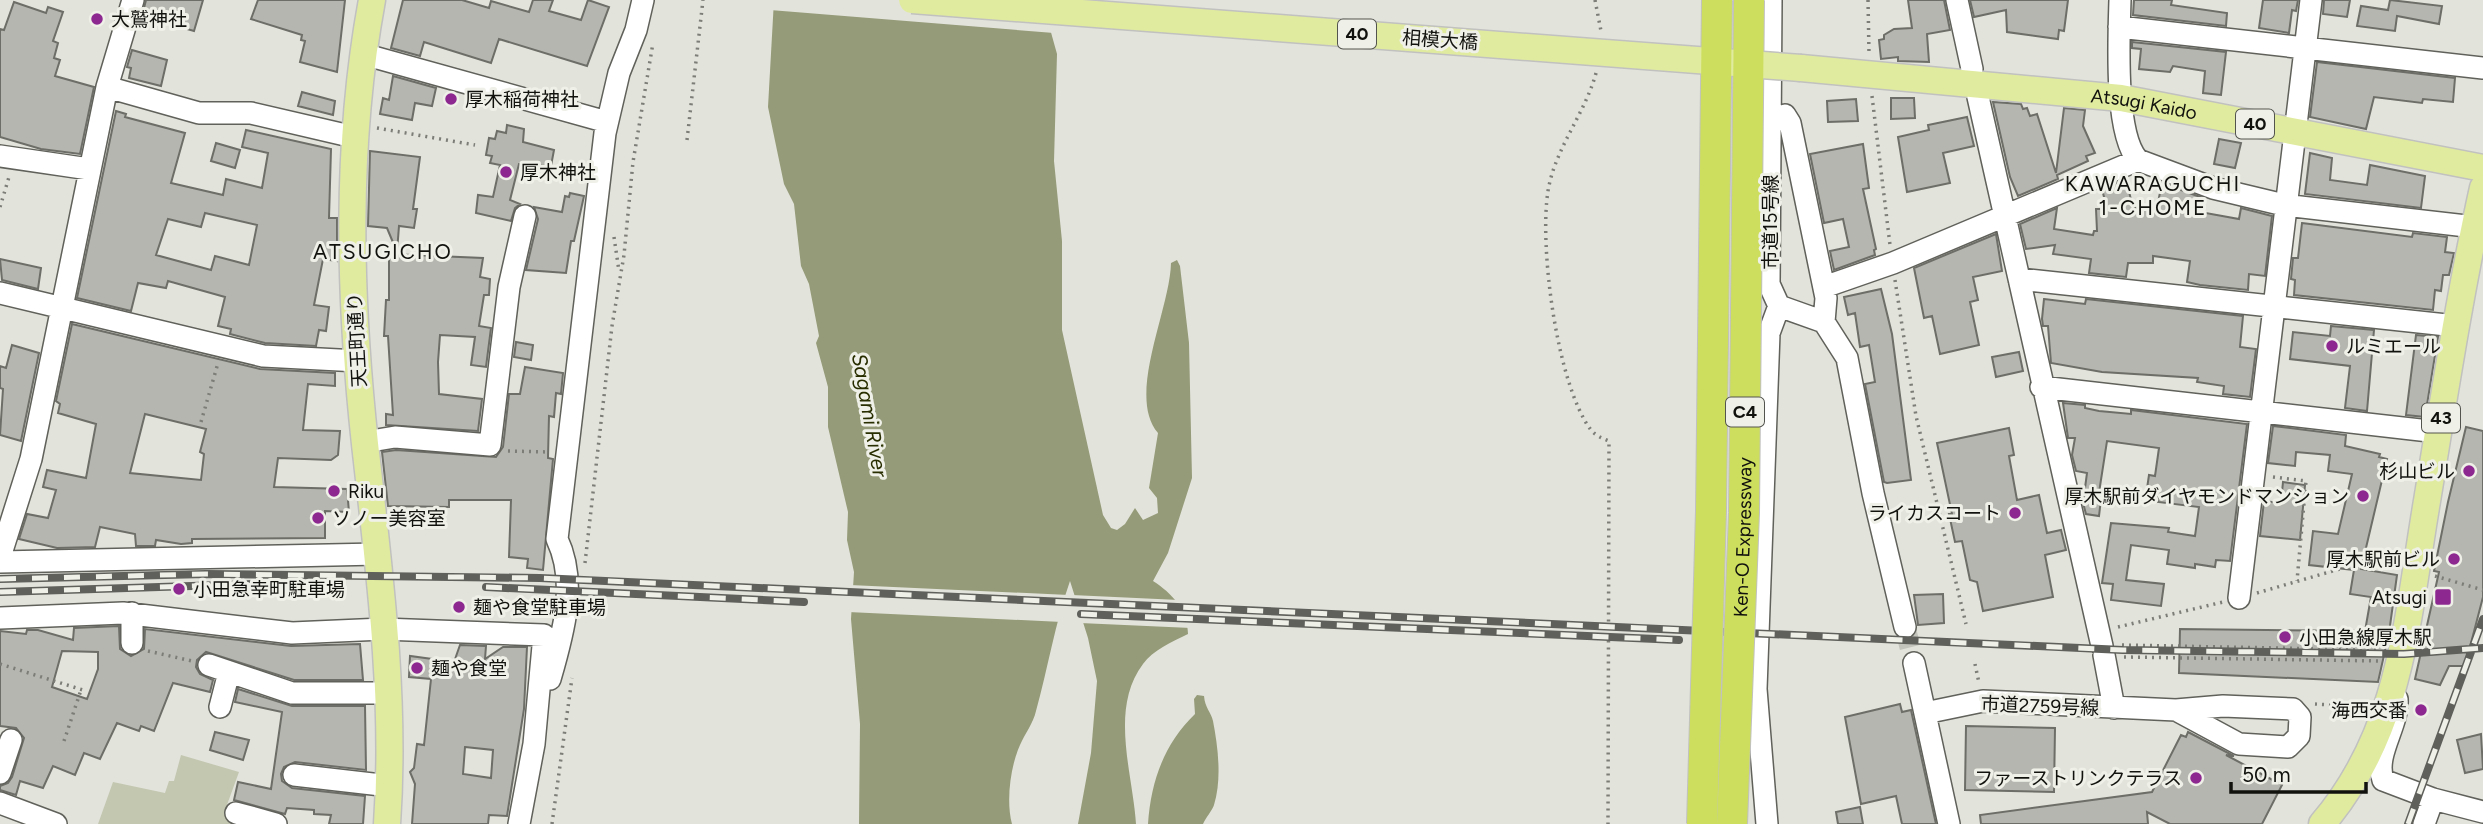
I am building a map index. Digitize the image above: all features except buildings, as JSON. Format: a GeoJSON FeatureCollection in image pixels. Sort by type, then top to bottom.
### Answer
{"type":"FeatureCollection","features":[{"type":"Feature","properties":{"kind":"highway","name":"Ken-O Expressway"},"geometry":{"type":"LineString","coordinates":[[1702,824],[1711,524],[1717,0]]}},
{"type":"Feature","properties":{"kind":"highway","name":"Ken-O Expressway"},"geometry":{"type":"LineString","coordinates":[[1732,824],[1744,513],[1749,0]]}},
{"type":"Feature","properties":{"kind":"main road","name":"天王町通り"},"geometry":{"type":"LineString","coordinates":[[372,0],[363,54],[364,132],[352,247],[358,361],[378,554],[387,693],[390,786],[387,824]]}},
{"type":"Feature","properties":{"kind":"main road","name":"相模大橋"},"geometry":{"type":"LineString","coordinates":[[912,0],[1801,68]]}},
{"type":"Feature","properties":{"kind":"main road","name":"Atsugi Kaido"},"geometry":{"type":"LineString","coordinates":[[1801,68],[2121,98],[2483,168]]}},
{"type":"Feature","properties":{"kind":"main road","name":"43"},"geometry":{"type":"LineString","coordinates":[[2322,824],[2345,795],[2372,750],[2392,672],[2483,188]]}},
{"type":"Feature","properties":{"kind":"street"},"geometry":{"type":"LineString","coordinates":[[133,0],[107,87],[31,459],[0,559],[378,554]]}},
{"type":"Feature","properties":{"kind":"street"},"geometry":{"type":"LineString","coordinates":[[540,694],[548,686],[566,623],[563,552],[557,538],[607,122],[643,0]]}},
{"type":"Feature","properties":{"kind":"street","name":"市道15号線"},"geometry":{"type":"LineString","coordinates":[[1772,0],[1769,285],[1780,306]]}},
{"type":"Feature","properties":{"kind":"street"},"geometry":{"type":"LineString","coordinates":[[1957,0],[1972,69]]}},
{"type":"Feature","properties":{"kind":"street"},"geometry":{"type":"LineString","coordinates":[[2120,0],[2121,98],[2130,147],[2138,160],[2213,188],[2284,205],[2474,227]]}},
{"type":"Feature","properties":{"kind":"street"},"geometry":{"type":"LineString","coordinates":[[2239,598],[2284,205],[2311,0]]}},
{"type":"Feature","properties":{"kind":"street"},"geometry":{"type":"LineString","coordinates":[[2119,27],[2483,68]]}},
{"type":"Feature","properties":{"kind":"street"},"geometry":{"type":"LineString","coordinates":[[363,54],[607,122]]}},
{"type":"Feature","properties":{"kind":"street"},"geometry":{"type":"LineString","coordinates":[[107,87],[199,113],[251,113],[364,132]]}},
{"type":"Feature","properties":{"kind":"street"},"geometry":{"type":"LineString","coordinates":[[1978,97],[2114,708]]}},
{"type":"Feature","properties":{"kind":"street"},"geometry":{"type":"LineString","coordinates":[[1785,115],[1790,123],[1824,288],[1827,315],[1824,322]]}},
{"type":"Feature","properties":{"kind":"street"},"geometry":{"type":"LineString","coordinates":[[7,157],[89,169]]}},
{"type":"Feature","properties":{"kind":"street"},"geometry":{"type":"LineString","coordinates":[[1824,288],[1893,263],[2138,160]]}},
{"type":"Feature","properties":{"kind":"street"},"geometry":{"type":"LineString","coordinates":[[365,442],[395,437],[490,445],[509,287],[525,216]]}},
{"type":"Feature","properties":{"kind":"street"},"geometry":{"type":"LineString","coordinates":[[2019,279],[2456,326]]}},
{"type":"Feature","properties":{"kind":"street"},"geometry":{"type":"LineString","coordinates":[[0,293],[263,356],[358,361]]}},
{"type":"Feature","properties":{"kind":"street"},"geometry":{"type":"LineString","coordinates":[[1766,824],[1756,689],[1757,636],[1769,332],[1780,306],[1824,322],[1847,358],[1905,627]]}},
{"type":"Feature","properties":{"kind":"street"},"geometry":{"type":"LineString","coordinates":[[2041,387],[2438,432]]}},
{"type":"Feature","properties":{"kind":"street"},"geometry":{"type":"LineString","coordinates":[[0,618],[132,613],[292,633],[383,629],[544,635],[540,694],[519,824]]}},
{"type":"Feature","properties":{"kind":"street"},"geometry":{"type":"LineString","coordinates":[[132,613],[132,643]]}},
{"type":"Feature","properties":{"kind":"street"},"geometry":{"type":"LineString","coordinates":[[1914,663],[1949,824]]}},
{"type":"Feature","properties":{"kind":"street"},"geometry":{"type":"LineString","coordinates":[[209,665],[292,693],[387,693]]}},
{"type":"Feature","properties":{"kind":"street"},"geometry":{"type":"LineString","coordinates":[[218,705],[229,672]]}},
{"type":"Feature","properties":{"kind":"street"},"geometry":{"type":"LineString","coordinates":[[2383,780],[2381,766],[2398,710],[2392,672]]}},
{"type":"Feature","properties":{"kind":"street","name":"市道2759号線"},"geometry":{"type":"LineString","coordinates":[[1925,713],[1983,701],[2176,710],[2223,706],[2293,709],[2300,717],[2295,743],[2288,747],[2261,746]]}},
{"type":"Feature","properties":{"kind":"street"},"geometry":{"type":"LineString","coordinates":[[2216,731],[2215,724],[2223,706]]}},
{"type":"Feature","properties":{"kind":"street"},"geometry":{"type":"LineString","coordinates":[[2176,710],[2239,744],[2261,746],[2262,707]]}},
{"type":"Feature","properties":{"kind":"street"},"geometry":{"type":"LineString","coordinates":[[0,772],[11,740]]}},
{"type":"Feature","properties":{"kind":"street"},"geometry":{"type":"LineString","coordinates":[[294,775],[390,786]]}},
{"type":"Feature","properties":{"kind":"street"},"geometry":{"type":"LineString","coordinates":[[2345,795],[2362,784],[2383,780],[2433,799],[2482,809]]}},
{"type":"Feature","properties":{"kind":"street"},"geometry":{"type":"LineString","coordinates":[[2424,824],[2433,799]]}},
{"type":"Feature","properties":{"kind":"street"},"geometry":{"type":"LineString","coordinates":[[0,803],[56,824]]}},
{"type":"Feature","properties":{"kind":"street"},"geometry":{"type":"LineString","coordinates":[[236,813],[276,824]]}},
{"type":"Feature","properties":{"kind":"path"},"geometry":{"type":"LineString","coordinates":[[687,140],[703,0]]}},
{"type":"Feature","properties":{"kind":"path"},"geometry":{"type":"LineString","coordinates":[[1595,0],[1601,42]]}},
{"type":"Feature","properties":{"kind":"path"},"geometry":{"type":"LineString","coordinates":[[1868,0],[1869,62]]}},
{"type":"Feature","properties":{"kind":"path"},"geometry":{"type":"LineString","coordinates":[[585,568],[633,162],[654,40]]}},
{"type":"Feature","properties":{"kind":"path"},"geometry":{"type":"LineString","coordinates":[[1597,70],[1592,89],[1556,161],[1548,191],[1546,224],[1553,308],[1571,385],[1592,430],[1609,441],[1608,824]]}},
{"type":"Feature","properties":{"kind":"path"},"geometry":{"type":"LineString","coordinates":[[1872,89],[1893,263],[1916,416],[1966,624]]}},
{"type":"Feature","properties":{"kind":"path"},"geometry":{"type":"LineString","coordinates":[[364,132],[475,145]]}},
{"type":"Feature","properties":{"kind":"path"},"geometry":{"type":"LineString","coordinates":[[0,207],[7,157]]}},
{"type":"Feature","properties":{"kind":"path"},"geometry":{"type":"LineString","coordinates":[[201,422],[223,345]]}},
{"type":"Feature","properties":{"kind":"path"},"geometry":{"type":"LineString","coordinates":[[490,445],[502,451],[552,452]]}},
{"type":"Feature","properties":{"kind":"path"},"geometry":{"type":"LineString","coordinates":[[2254,475],[2306,481],[2297,581]]}},
{"type":"Feature","properties":{"kind":"path"},"geometry":{"type":"LineString","coordinates":[[2427,574],[2483,590]]}},
{"type":"Feature","properties":{"kind":"path"},"geometry":{"type":"LineString","coordinates":[[132,643],[136,648],[209,665]]}},
{"type":"Feature","properties":{"kind":"path"},"geometry":{"type":"LineString","coordinates":[[2103,651],[2391,650]]}},
{"type":"Feature","properties":{"kind":"path"},"geometry":{"type":"LineString","coordinates":[[2103,651],[2392,672]]}},
{"type":"Feature","properties":{"kind":"path"},"geometry":{"type":"LineString","coordinates":[[0,664],[82,690],[64,741]]}},
{"type":"Feature","properties":{"kind":"path"},"geometry":{"type":"LineString","coordinates":[[552,824],[572,678]]}},
{"type":"Feature","properties":{"kind":"shaded area"},"geometry":{"type":"Polygon","coordinates":[[[181,755],[239,772],[224,813],[226,818],[247,824],[98,824],[113,782],[165,793],[169,781],[174,781],[181,755]]]}},
{"type":"Feature","properties":{"kind":"water","name":"Sagami River"},"geometry":{"type":"Polygon","coordinates":[[[774,0],[1042,0],[1057,54],[1054,161],[1062,241],[1062,330],[1103,515],[1111,528],[1117,530],[1125,524],[1135,508],[1143,520],[1158,513],[1157,498],[1149,488],[1158,433],[1149,417],[1146,397],[1152,352],[1171,263],[1177,260],[1180,266],[1189,343],[1192,478],[1168,553],[1153,581],[1178,603],[1188,634],[1147,659],[1133,682],[1127,701],[1126,742],[1136,824],[1078,824],[1091,753],[1097,681],[1088,638],[1070,581],[1035,716],[1020,745],[1014,764],[1009,795],[1012,824],[859,824],[860,724],[851,619],[854,572],[847,540],[848,512],[828,427],[828,387],[816,343],[819,336],[809,284],[801,266],[794,204],[784,184],[768,107],[774,0]]]}},
{"type":"Feature","properties":{"kind":"water"},"geometry":{"type":"Polygon","coordinates":[[[1197,695],[1204,696],[1215,731],[1219,774],[1214,805],[1203,824],[1148,824],[1152,793],[1161,764],[1175,738],[1195,714],[1194,699],[1197,695]]]}},
{"type":"Feature","properties":{"kind":"pier"},"geometry":{"type":"Polygon","coordinates":[[[771,0],[1046,0],[1054,33],[770,10],[771,0]]]}},
{"type":"Feature","properties":{"kind":"pier"},"geometry":{"type":"Polygon","coordinates":[[[850,585],[1069,595],[1062,622],[848,612],[850,585]]]}},
{"type":"Feature","properties":{"kind":"pier"},"geometry":{"type":"Polygon","coordinates":[[[1072,595],[1179,600],[1191,620],[1191,628],[1080,623],[1072,595]]]}},
{"type":"Feature","properties":{"kind":"tunnel"},"geometry":{"type":"LineString","coordinates":[[1905,627],[1914,663]]}},
{"type":"Feature","properties":{"kind":"railway"},"geometry":{"type":"LineString","coordinates":[[0,579],[206,574],[540,578],[2123,650],[2404,654],[2483,648]]}},
{"type":"Feature","properties":{"kind":"railway"},"geometry":{"type":"LineString","coordinates":[[0,592],[255,584]]}},
{"type":"Feature","properties":{"kind":"railway"},"geometry":{"type":"LineString","coordinates":[[486,587],[804,602]]}},
{"type":"Feature","properties":{"kind":"railway"},"geometry":{"type":"LineString","coordinates":[[1081,614],[1679,640]]}},
{"type":"Feature","properties":{"kind":"railway"},"geometry":{"type":"LineString","coordinates":[[2408,824],[2483,619]]}},
{"type":"Feature","properties":{"kind":"place","name":"大鷲神社"},"geometry":{"type":"Point","coordinates":[97,19]}},
{"type":"Feature","properties":{"kind":"place","name":"厚木稲荷神社"},"geometry":{"type":"Point","coordinates":[451,99]}},
{"type":"Feature","properties":{"kind":"place","name":"厚木神社"},"geometry":{"type":"Point","coordinates":[506,172]}},
{"type":"Feature","properties":{"kind":"place","name":"ルミエール"},"geometry":{"type":"Point","coordinates":[2332,346]}},
{"type":"Feature","properties":{"kind":"place","name":"杉山ビル"},"geometry":{"type":"Point","coordinates":[2469,471]}},
{"type":"Feature","properties":{"kind":"place","name":"Riku"},"geometry":{"type":"Point","coordinates":[334,491]}},
{"type":"Feature","properties":{"kind":"place","name":"厚木駅前ダイヤモンドマンション"},"geometry":{"type":"Point","coordinates":[2363,496]}},
{"type":"Feature","properties":{"kind":"place","name":"ライカスコート"},"geometry":{"type":"Point","coordinates":[2015,513]}},
{"type":"Feature","properties":{"kind":"place","name":"ソノー美容室"},"geometry":{"type":"Point","coordinates":[318,518]}},
{"type":"Feature","properties":{"kind":"place","name":"厚木駅前ビル"},"geometry":{"type":"Point","coordinates":[2454,559]}},
{"type":"Feature","properties":{"kind":"place","name":"小田急幸町駐車場"},"geometry":{"type":"Point","coordinates":[179,589]}},
{"type":"Feature","properties":{"kind":"place","name":"Atsugi"},"geometry":{"type":"Point","coordinates":[2443,597]}},
{"type":"Feature","properties":{"kind":"place","name":"麺や食堂駐車場"},"geometry":{"type":"Point","coordinates":[459,607]}},
{"type":"Feature","properties":{"kind":"place","name":"小田急線厚木駅"},"geometry":{"type":"Point","coordinates":[2285,637]}},
{"type":"Feature","properties":{"kind":"place","name":"麺や食堂"},"geometry":{"type":"Point","coordinates":[417,668]}},
{"type":"Feature","properties":{"kind":"place","name":"海西交番"},"geometry":{"type":"Point","coordinates":[2421,710]}},
{"type":"Feature","properties":{"kind":"place","name":"ファーストリンクテラス"},"geometry":{"type":"Point","coordinates":[2196,778]}},
{"type":"Feature","properties":{"kind":"district","name":"KAWARAGUCHI 1-CHOME"},"geometry":{"type":"Point","coordinates":[2153,195]}},
{"type":"Feature","properties":{"kind":"district","name":"ATSUGICHO"},"geometry":{"type":"Point","coordinates":[383,251]}}]}
